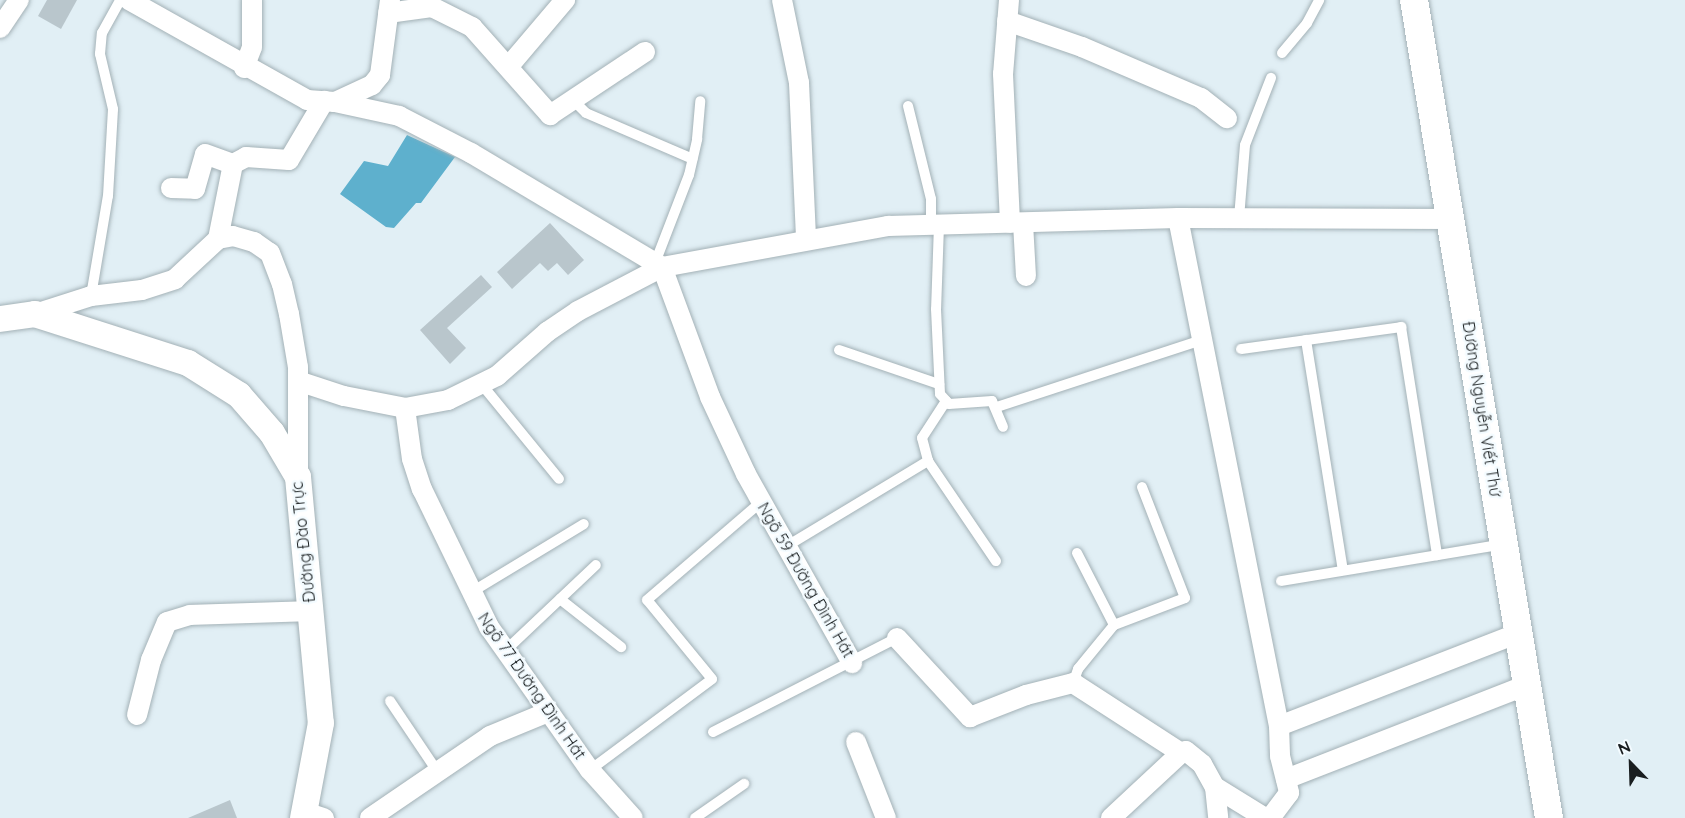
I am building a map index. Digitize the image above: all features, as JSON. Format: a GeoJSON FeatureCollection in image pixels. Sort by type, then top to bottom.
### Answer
{"type":"FeatureCollection","features":[{"type":"Feature","properties":{"kind":"main road","name":"Đường Nguyễn Viết Thứ"},"geometry":{"type":"LineString","coordinates":[[1414,0],[1504,544],[1521,632],[1527,685],[1549,818]]}},
{"type":"Feature","properties":{"kind":"street"},"geometry":{"type":"LineString","coordinates":[[0,28],[19,0]]}},
{"type":"Feature","properties":{"kind":"street"},"geometry":{"type":"LineString","coordinates":[[129,0],[244,68],[307,100],[330,101],[399,116],[471,153],[659,265]]}},
{"type":"Feature","properties":{"kind":"street"},"geometry":{"type":"LineString","coordinates":[[244,68],[252,47],[252,0]]}},
{"type":"Feature","properties":{"kind":"street"},"geometry":{"type":"LineString","coordinates":[[509,66],[566,0]]}},
{"type":"Feature","properties":{"kind":"street"},"geometry":{"type":"LineString","coordinates":[[782,0],[799,83],[806,240]]}},
{"type":"Feature","properties":{"kind":"street"},"geometry":{"type":"LineString","coordinates":[[1009,0],[1003,74],[1016,223],[1026,276]]}},
{"type":"Feature","properties":{"kind":"street"},"geometry":{"type":"LineString","coordinates":[[171,188],[195,189],[205,154],[233,164],[246,158],[289,160],[330,101],[372,85],[380,75],[389,7],[432,7],[472,27],[509,66],[550,115],[645,52]]}},
{"type":"Feature","properties":{"kind":"street"},"geometry":{"type":"LineString","coordinates":[[1007,21],[1082,47],[1201,98],[1227,118]]}},
{"type":"Feature","properties":{"kind":"street"},"geometry":{"type":"LineString","coordinates":[[218,239],[233,164]]}},
{"type":"Feature","properties":{"kind":"street"},"geometry":{"type":"LineString","coordinates":[[298,381],[344,396],[405,408],[448,400],[483,386],[578,311],[659,265],[888,226],[1179,218],[1450,219]]}},
{"type":"Feature","properties":{"kind":"street"},"geometry":{"type":"LineString","coordinates":[[1179,218],[1279,726],[1289,793],[1268,818],[1215,788]]}},
{"type":"Feature","properties":{"kind":"street"},"geometry":{"type":"LineString","coordinates":[[35,314],[91,296],[142,290],[175,279],[218,239],[234,236],[254,242],[270,253],[282,284],[298,381],[298,477]]}},
{"type":"Feature","properties":{"kind":"street","name":"Ngõ 59 Đường Đình Hát"},"geometry":{"type":"LineString","coordinates":[[659,265],[710,397],[762,501],[852,663]]}},
{"type":"Feature","properties":{"kind":"street","name":"Đường Đào Trực"},"geometry":{"type":"LineString","coordinates":[[0,319],[35,314],[188,363],[239,395],[272,433],[298,477],[321,723],[310,816]]}},
{"type":"Feature","properties":{"kind":"street","name":"Ngõ 77 Đường Đình Hát"},"geometry":{"type":"LineString","coordinates":[[405,408],[412,459],[422,489],[470,593],[505,651],[590,770],[633,818]]}},
{"type":"Feature","properties":{"kind":"street"},"geometry":{"type":"LineString","coordinates":[[137,716],[151,660],[167,622],[190,615],[310,611]]}},
{"type":"Feature","properties":{"kind":"street"},"geometry":{"type":"LineString","coordinates":[[1279,726],[1521,632]]}},
{"type":"Feature","properties":{"kind":"street","name":"Ngõ 59 Đường Đình Hát"},"geometry":{"type":"LineString","coordinates":[[897,638],[970,717],[1073,683]]}},
{"type":"Feature","properties":{"kind":"street"},"geometry":{"type":"LineString","coordinates":[[1073,683],[1181,753]]}},
{"type":"Feature","properties":{"kind":"street"},"geometry":{"type":"LineString","coordinates":[[1286,779],[1527,685]]}},
{"type":"Feature","properties":{"kind":"street"},"geometry":{"type":"LineString","coordinates":[[370,818],[394,805],[437,771],[490,736],[548,712]]}},
{"type":"Feature","properties":{"kind":"street"},"geometry":{"type":"LineString","coordinates":[[856,742],[886,818]]}},
{"type":"Feature","properties":{"kind":"street"},"geometry":{"type":"LineString","coordinates":[[1111,818],[1181,753],[1186,751],[1202,764],[1215,788],[1218,818]]}},
{"type":"Feature","properties":{"kind":"lane"},"geometry":{"type":"LineString","coordinates":[[91,296],[108,196],[113,109],[100,54],[102,33],[120,0]]}},
{"type":"Feature","properties":{"kind":"lane"},"geometry":{"type":"LineString","coordinates":[[1282,53],[1307,23],[1319,0]]}},
{"type":"Feature","properties":{"kind":"lane"},"geometry":{"type":"LineString","coordinates":[[1239,218],[1245,145],[1271,78]]}},
{"type":"Feature","properties":{"kind":"lane"},"geometry":{"type":"LineString","coordinates":[[574,101],[585,113],[693,159]]}},
{"type":"Feature","properties":{"kind":"lane"},"geometry":{"type":"LineString","coordinates":[[659,265],[693,159],[700,101]]}},
{"type":"Feature","properties":{"kind":"lane"},"geometry":{"type":"LineString","coordinates":[[908,106],[931,199],[935,225],[940,394],[946,401],[968,404],[992,401],[997,407],[1003,427]]}},
{"type":"Feature","properties":{"kind":"lane"},"geometry":{"type":"LineString","coordinates":[[1241,349],[1401,327],[1437,555]]}},
{"type":"Feature","properties":{"kind":"lane"},"geometry":{"type":"LineString","coordinates":[[997,407],[1202,340]]}},
{"type":"Feature","properties":{"kind":"lane"},"geometry":{"type":"LineString","coordinates":[[1305,340],[1342,570]]}},
{"type":"Feature","properties":{"kind":"lane"},"geometry":{"type":"LineString","coordinates":[[839,350],[939,384]]}},
{"type":"Feature","properties":{"kind":"lane"},"geometry":{"type":"LineString","coordinates":[[483,386],[559,479]]}},
{"type":"Feature","properties":{"kind":"lane"},"geometry":{"type":"LineString","coordinates":[[946,401],[922,438],[928,461],[996,561]]}},
{"type":"Feature","properties":{"kind":"lane"},"geometry":{"type":"LineString","coordinates":[[788,546],[928,461]]}},
{"type":"Feature","properties":{"kind":"lane"},"geometry":{"type":"LineString","coordinates":[[1073,683],[1078,669],[1114,625],[1185,598],[1142,487]]}},
{"type":"Feature","properties":{"kind":"lane"},"geometry":{"type":"LineString","coordinates":[[590,770],[712,679],[647,600],[762,501]]}},
{"type":"Feature","properties":{"kind":"lane"},"geometry":{"type":"LineString","coordinates":[[470,593],[584,524]]}},
{"type":"Feature","properties":{"kind":"lane"},"geometry":{"type":"LineString","coordinates":[[1281,580],[1504,544]]}},
{"type":"Feature","properties":{"kind":"lane"},"geometry":{"type":"LineString","coordinates":[[1077,553],[1114,625]]}},
{"type":"Feature","properties":{"kind":"lane"},"geometry":{"type":"LineString","coordinates":[[505,651],[596,565]]}},
{"type":"Feature","properties":{"kind":"lane"},"geometry":{"type":"LineString","coordinates":[[560,599],[621,647]]}},
{"type":"Feature","properties":{"kind":"lane","name":"Ngõ 59 Đường Đình Hát"},"geometry":{"type":"LineString","coordinates":[[852,663],[897,638]]}},
{"type":"Feature","properties":{"kind":"lane"},"geometry":{"type":"LineString","coordinates":[[713,732],[852,663]]}},
{"type":"Feature","properties":{"kind":"lane"},"geometry":{"type":"LineString","coordinates":[[390,701],[437,771]]}},
{"type":"Feature","properties":{"kind":"lane"},"geometry":{"type":"LineString","coordinates":[[695,818],[744,784]]}},
{"type":"Feature","properties":{"kind":"water"},"geometry":{"type":"Polygon","coordinates":[[[407,135],[455,157],[421,203],[416,203],[394,228],[386,227],[340,194],[364,161],[388,166],[407,135]]]}},
{"type":"Feature","properties":{"kind":"building"},"geometry":{"type":"Polygon","coordinates":[[[47,0],[77,0],[61,29],[38,16],[47,0]]]}},
{"type":"Feature","properties":{"kind":"building"},"geometry":{"type":"Polygon","coordinates":[[[550,223],[584,260],[568,275],[557,263],[548,271],[540,263],[512,289],[497,272],[550,223]]]}},
{"type":"Feature","properties":{"kind":"building"},"geometry":{"type":"Polygon","coordinates":[[[481,275],[492,287],[447,328],[466,348],[450,364],[420,330],[481,275]]]}},
{"type":"Feature","properties":{"kind":"building"},"geometry":{"type":"Polygon","coordinates":[[[230,800],[237,818],[188,818],[230,800]]]}}]}
